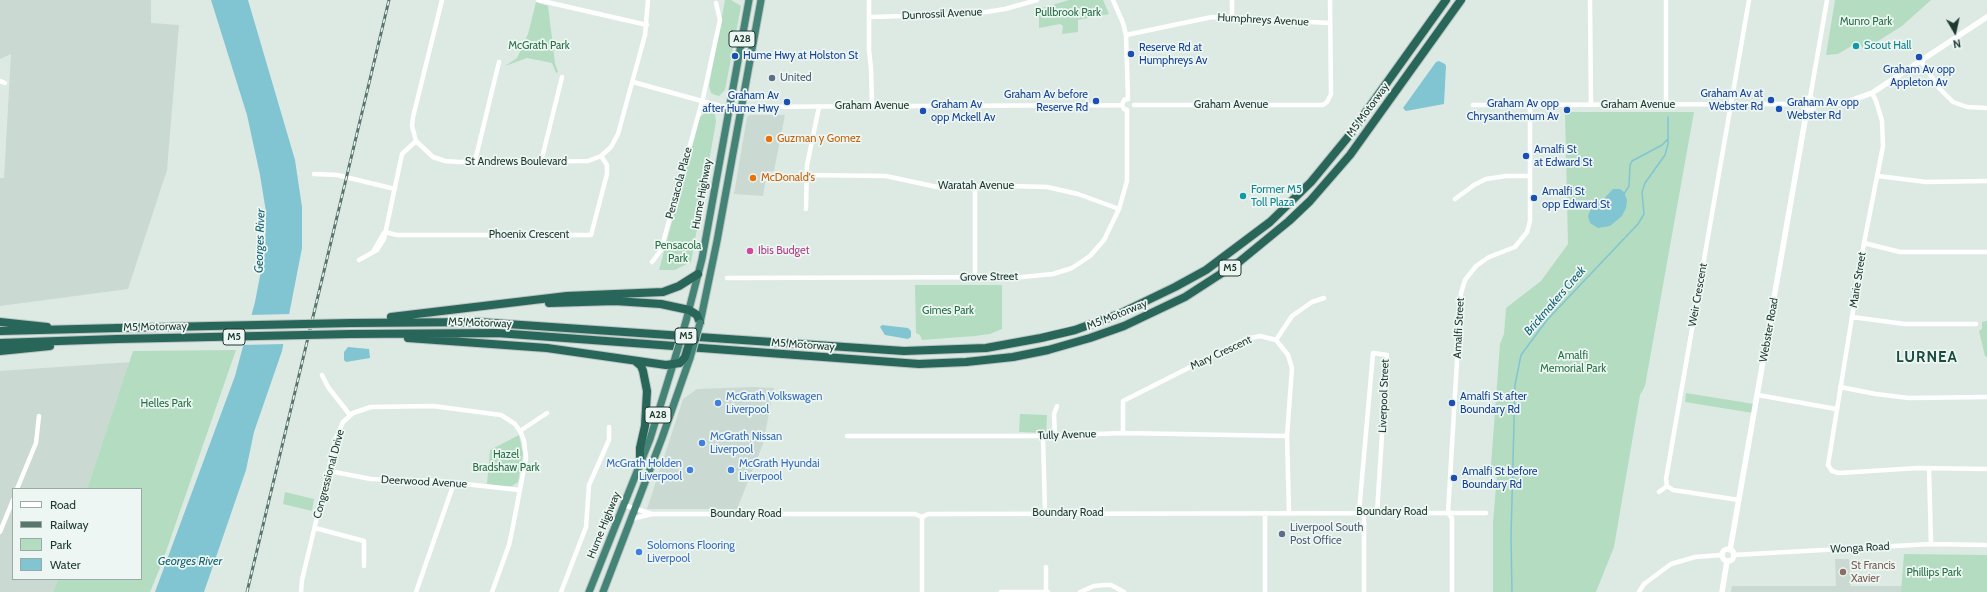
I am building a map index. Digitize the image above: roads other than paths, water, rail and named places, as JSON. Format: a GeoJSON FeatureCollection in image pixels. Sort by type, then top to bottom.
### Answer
{"type":"FeatureCollection","features":[{"type":"Feature","properties":{"kind":"highway","name":"Hume Highway"},"geometry":{"type":"LineString","coordinates":[[590,592],[652,431],[689,310],[698,274],[749,0]]}},
{"type":"Feature","properties":{"kind":"highway","name":"A28"},"geometry":{"type":"LineString","coordinates":[[695,339],[700,323],[718,240],[761,0]]}},
{"type":"Feature","properties":{"kind":"highway","name":"M5 Motorway"},"geometry":{"type":"LineString","coordinates":[[0,331],[351,323],[472,322],[904,351],[986,348],[1023,342],[1074,330],[1119,314],[1175,287],[1206,270],[1270,222],[1311,182],[1348,137],[1446,0]]}},
{"type":"Feature","properties":{"kind":"highway","name":"M5 Motorway"},"geometry":{"type":"LineString","coordinates":[[0,343],[351,334],[497,333],[919,364],[966,362],[1013,357],[1048,350],[1090,338],[1124,326],[1185,297],[1239,262],[1289,221],[1310,201],[1350,155],[1461,0]]}},
{"type":"Feature","properties":{"kind":"highway"},"geometry":{"type":"LineString","coordinates":[[520,303],[567,296],[663,292],[679,286],[698,274]]}},
{"type":"Feature","properties":{"kind":"highway"},"geometry":{"type":"LineString","coordinates":[[351,323],[478,306],[520,303],[639,301],[689,310],[697,315],[700,323]]}},
{"type":"Feature","properties":{"kind":"highway"},"geometry":{"type":"LineString","coordinates":[[0,322],[36,324],[63,330]]}},
{"type":"Feature","properties":{"kind":"highway"},"geometry":{"type":"LineString","coordinates":[[351,334],[508,344],[673,365],[680,363],[688,357],[689,344],[695,339]]}},
{"type":"Feature","properties":{"kind":"highway"},"geometry":{"type":"LineString","coordinates":[[0,352],[113,339]]}},
{"type":"Feature","properties":{"kind":"highway","name":"Hume Highway"},"geometry":{"type":"LineString","coordinates":[[603,592],[636,508],[688,357]]}},
{"type":"Feature","properties":{"kind":"highway"},"geometry":{"type":"LineString","coordinates":[[634,360],[641,366],[647,391],[645,426],[640,448],[640,464]]}},
{"type":"Feature","properties":{"kind":"street"},"geometry":{"type":"LineString","coordinates":[[359,260],[373,252],[381,245],[384,239],[384,232],[402,154],[416,141],[412,126],[413,116],[442,0]]}},
{"type":"Feature","properties":{"kind":"street"},"geometry":{"type":"LineString","coordinates":[[538,0],[647,25]]}},
{"type":"Feature","properties":{"kind":"street"},"geometry":{"type":"LineString","coordinates":[[601,156],[611,147],[618,134],[647,25],[648,0]]}},
{"type":"Feature","properties":{"kind":"street"},"geometry":{"type":"LineString","coordinates":[[870,0],[869,50],[872,106]]}},
{"type":"Feature","properties":{"kind":"street","name":"Dunrossil Avenue"},"geometry":{"type":"LineString","coordinates":[[870,17],[973,14],[1005,9],[1036,0]]}},
{"type":"Feature","properties":{"kind":"street"},"geometry":{"type":"LineString","coordinates":[[1113,0],[1121,18],[1126,35],[1128,99]]}},
{"type":"Feature","properties":{"kind":"street"},"geometry":{"type":"LineString","coordinates":[[1232,0],[1232,18]]}},
{"type":"Feature","properties":{"kind":"street"},"geometry":{"type":"LineString","coordinates":[[1330,0],[1330,23]]}},
{"type":"Feature","properties":{"kind":"street"},"geometry":{"type":"LineString","coordinates":[[1590,0],[1590,105]]}},
{"type":"Feature","properties":{"kind":"street"},"geometry":{"type":"LineString","coordinates":[[1666,0],[1666,105]]}},
{"type":"Feature","properties":{"kind":"street","name":"Weir Crescent"},"geometry":{"type":"LineString","coordinates":[[1668,486],[1666,477],[1749,0]]}},
{"type":"Feature","properties":{"kind":"street"},"geometry":{"type":"LineString","coordinates":[[1815,104],[1810,98],[1827,0]]}},
{"type":"Feature","properties":{"kind":"street","name":"Pensacola Place"},"geometry":{"type":"LineString","coordinates":[[652,262],[661,250],[702,101],[720,20],[716,3]]}},
{"type":"Feature","properties":{"kind":"street","name":"Humphreys Avenue"},"geometry":{"type":"LineString","coordinates":[[1126,35],[1212,17],[1330,23]]}},
{"type":"Feature","properties":{"kind":"street"},"geometry":{"type":"LineString","coordinates":[[1810,98],[1805,99],[1805,106],[1812,108],[1815,104],[1844,103],[1872,93],[1987,17]]}},
{"type":"Feature","properties":{"kind":"street","name":"Graham Avenue"},"geometry":{"type":"LineString","coordinates":[[1134,105],[1323,105],[1327,102],[1330,94],[1330,23]]}},
{"type":"Feature","properties":{"kind":"street"},"geometry":{"type":"LineString","coordinates":[[1921,61],[1939,88],[1953,102],[1967,107],[1987,108]]}},
{"type":"Feature","properties":{"kind":"street"},"geometry":{"type":"LineString","coordinates":[[475,161],[499,62]]}},
{"type":"Feature","properties":{"kind":"street"},"geometry":{"type":"LineString","coordinates":[[541,162],[562,77]]}},
{"type":"Feature","properties":{"kind":"street","name":"Graham Avenue"},"geometry":{"type":"LineString","coordinates":[[633,82],[729,107],[1122,105]]}},
{"type":"Feature","properties":{"kind":"street","name":"Marie Street"},"geometry":{"type":"LineString","coordinates":[[1872,93],[1876,101],[1883,132],[1878,176],[1864,243],[1827,461],[1830,469],[1839,473],[1929,468]]}},
{"type":"Feature","properties":{"kind":"street"},"geometry":{"type":"LineString","coordinates":[[1128,99],[1132,101],[1134,105],[1131,109],[1127,110],[1123,108],[1122,105],[1124,100],[1128,99]]}},
{"type":"Feature","properties":{"kind":"street","name":"Amalfi Street"},"geometry":{"type":"LineString","coordinates":[[1452,592],[1452,518],[1448,512],[1461,290],[1469,274],[1480,262],[1511,249],[1524,237],[1530,221],[1530,104]]}},
{"type":"Feature","properties":{"kind":"street","name":"Graham Avenue"},"geometry":{"type":"LineString","coordinates":[[1473,105],[1732,104],[1805,106]]}},
{"type":"Feature","properties":{"kind":"street","name":"Webster Road"},"geometry":{"type":"LineString","coordinates":[[1732,553],[1739,500],[1758,395],[1805,106]]}},
{"type":"Feature","properties":{"kind":"street"},"geometry":{"type":"LineString","coordinates":[[806,209],[806,175],[819,107]]}},
{"type":"Feature","properties":{"kind":"street","name":"Grove Street"},"geometry":{"type":"LineString","coordinates":[[727,278],[975,278],[1043,276],[1072,268],[1090,256],[1104,240],[1120,209],[1127,181],[1127,110]]}},
{"type":"Feature","properties":{"kind":"street","name":"St Andrews Boulevard"},"geometry":{"type":"LineString","coordinates":[[416,141],[433,157],[445,161],[588,161],[601,156]]}},
{"type":"Feature","properties":{"kind":"street","name":"Phoenix Crescent"},"geometry":{"type":"LineString","coordinates":[[384,232],[396,235],[591,235],[607,174],[607,165],[601,156]]}},
{"type":"Feature","properties":{"kind":"street"},"geometry":{"type":"LineString","coordinates":[[314,174],[337,175],[395,189]]}},
{"type":"Feature","properties":{"kind":"street","name":"Waratah Avenue"},"geometry":{"type":"LineString","coordinates":[[806,175],[886,176],[937,187],[1016,186],[1052,188],[1078,194],[1120,209]]}},
{"type":"Feature","properties":{"kind":"street"},"geometry":{"type":"LineString","coordinates":[[1455,199],[1474,185],[1486,179],[1506,176],[1530,176]]}},
{"type":"Feature","properties":{"kind":"street"},"geometry":{"type":"LineString","coordinates":[[1878,176],[1926,182],[1987,181]]}},
{"type":"Feature","properties":{"kind":"street"},"geometry":{"type":"LineString","coordinates":[[975,187],[975,278]]}},
{"type":"Feature","properties":{"kind":"street"},"geometry":{"type":"LineString","coordinates":[[1864,243],[1900,252],[1987,252]]}},
{"type":"Feature","properties":{"kind":"street"},"geometry":{"type":"LineString","coordinates":[[1289,513],[1287,436],[1292,368],[1288,355],[1276,340],[1292,316],[1312,302],[1324,298]]}},
{"type":"Feature","properties":{"kind":"street"},"geometry":{"type":"LineString","coordinates":[[1852,317],[1905,324],[1976,324]]}},
{"type":"Feature","properties":{"kind":"street","name":"Mary Crescent"},"geometry":{"type":"LineString","coordinates":[[1123,433],[1123,401],[1246,339],[1260,336],[1276,340]]}},
{"type":"Feature","properties":{"kind":"street","name":"Liverpool Street"},"geometry":{"type":"LineString","coordinates":[[1364,592],[1362,512],[1374,353],[1387,355],[1377,513]]}},
{"type":"Feature","properties":{"kind":"street"},"geometry":{"type":"LineString","coordinates":[[322,375],[328,388],[350,415],[361,409],[371,407],[433,406],[501,415],[509,419],[520,431],[526,451],[509,545],[492,592]]}},
{"type":"Feature","properties":{"kind":"street"},"geometry":{"type":"LineString","coordinates":[[1840,387],[1876,394],[1909,398],[1987,397]]}},
{"type":"Feature","properties":{"kind":"street"},"geometry":{"type":"LineString","coordinates":[[1758,395],[1836,409]]}},
{"type":"Feature","properties":{"kind":"street"},"geometry":{"type":"LineString","coordinates":[[1055,436],[1054,414],[1057,406]]}},
{"type":"Feature","properties":{"kind":"street"},"geometry":{"type":"LineString","coordinates":[[520,431],[547,413]]}},
{"type":"Feature","properties":{"kind":"street","name":"Congressional Drive"},"geometry":{"type":"LineString","coordinates":[[301,592],[338,432],[343,422],[350,415]]}},
{"type":"Feature","properties":{"kind":"street"},"geometry":{"type":"LineString","coordinates":[[17,488],[36,443],[39,416]]}},
{"type":"Feature","properties":{"kind":"street"},"geometry":{"type":"LineString","coordinates":[[561,592],[586,527],[589,485],[609,440],[609,427]]}},
{"type":"Feature","properties":{"kind":"street","name":"Tully Avenue"},"geometry":{"type":"LineString","coordinates":[[847,436],[1055,436],[1123,433],[1287,436]]}},
{"type":"Feature","properties":{"kind":"street"},"geometry":{"type":"LineString","coordinates":[[1043,436],[1045,513]]}},
{"type":"Feature","properties":{"kind":"street"},"geometry":{"type":"LineString","coordinates":[[1931,544],[1929,468],[1987,469]]}},
{"type":"Feature","properties":{"kind":"street","name":"Deerwood Avenue"},"geometry":{"type":"LineString","coordinates":[[329,471],[371,479],[454,483],[519,490]]}},
{"type":"Feature","properties":{"kind":"street"},"geometry":{"type":"LineString","coordinates":[[416,592],[454,483]]}},
{"type":"Feature","properties":{"kind":"street"},"geometry":{"type":"LineString","coordinates":[[1659,492],[1668,486],[1676,491],[1739,500]]}},
{"type":"Feature","properties":{"kind":"street"},"geometry":{"type":"LineString","coordinates":[[0,532],[12,502]]}},
{"type":"Feature","properties":{"kind":"street","name":"Boundary Road"},"geometry":{"type":"LineString","coordinates":[[624,505],[652,514]]}},
{"type":"Feature","properties":{"kind":"street","name":"Boundary Road"},"geometry":{"type":"LineString","coordinates":[[631,519],[652,514],[915,514],[922,517],[928,514],[1045,513],[1486,513]]}},
{"type":"Feature","properties":{"kind":"street"},"geometry":{"type":"LineString","coordinates":[[1265,513],[1265,592]]}},
{"type":"Feature","properties":{"kind":"street"},"geometry":{"type":"LineString","coordinates":[[922,517],[922,592]]}},
{"type":"Feature","properties":{"kind":"street"},"geometry":{"type":"LineString","coordinates":[[315,528],[364,541],[364,566]]}},
{"type":"Feature","properties":{"kind":"street","name":"Wonga Road"},"geometry":{"type":"LineString","coordinates":[[1732,553],[1931,544],[1987,545]]}},
{"type":"Feature","properties":{"kind":"street"},"geometry":{"type":"LineString","coordinates":[[1722,555],[1724,550],[1732,553],[1732,559],[1727,561]]}},
{"type":"Feature","properties":{"kind":"street"},"geometry":{"type":"LineString","coordinates":[[1722,555],[1723,559],[1727,561]]}},
{"type":"Feature","properties":{"kind":"street"},"geometry":{"type":"LineString","coordinates":[[1639,592],[1649,580],[1671,564],[1695,557],[1722,555]]}},
{"type":"Feature","properties":{"kind":"street"},"geometry":{"type":"LineString","coordinates":[[1722,592],[1727,561]]}},
{"type":"Feature","properties":{"kind":"street"},"geometry":{"type":"LineString","coordinates":[[1001,592],[1047,591],[1046,567]]}},
{"type":"Feature","properties":{"kind":"street"},"geometry":{"type":"LineString","coordinates":[[1080,592],[1094,586],[1111,585],[1124,592]]}},
{"type":"Feature","properties":{"kind":"water","name":"Georges River"},"geometry":{"type":"Polygon","coordinates":[[[211,0],[248,0],[295,160],[302,207],[302,248],[282,351],[254,432],[246,470],[204,592],[155,592],[235,376],[255,302],[265,250],[266,212],[260,175],[247,115],[211,0]]]}},
{"type":"Feature","properties":{"kind":"water"},"geometry":{"type":"Polygon","coordinates":[[[1439,61],[1446,66],[1444,104],[1406,111],[1403,108],[1436,62],[1439,61]]]}},
{"type":"Feature","properties":{"kind":"water"},"geometry":{"type":"Polygon","coordinates":[[[1613,189],[1620,189],[1624,192],[1627,200],[1626,208],[1622,216],[1610,226],[1598,228],[1590,223],[1588,216],[1596,202],[1603,200],[1613,189]]]}},
{"type":"Feature","properties":{"kind":"water"},"geometry":{"type":"Polygon","coordinates":[[[882,325],[908,328],[911,331],[911,337],[908,339],[885,335],[880,327],[882,325]]]}},
{"type":"Feature","properties":{"kind":"water"},"geometry":{"type":"Polygon","coordinates":[[[348,347],[369,349],[370,358],[346,362],[344,360],[344,352],[348,347]]]}},
{"type":"Feature","properties":{"kind":"waterway","name":"Brickmakers Creek"},"geometry":{"type":"LineString","coordinates":[[1512,592],[1511,537],[1515,385],[1521,355],[1547,320],[1638,224],[1644,214],[1642,192],[1645,183],[1665,155],[1668,144],[1668,117]]}},
{"type":"Feature","properties":{"kind":"waterway"},"geometry":{"type":"LineString","coordinates":[[1624,194],[1629,186],[1630,165],[1632,161],[1662,145],[1668,139]]}},
{"type":"Feature","properties":{"kind":"railway"},"geometry":{"type":"LineString","coordinates":[[247,592],[389,0]]}},
{"type":"Feature","properties":{"kind":"place","name":"Scout Hall"},"geometry":{"type":"Point","coordinates":[1856,46]}},
{"type":"Feature","properties":{"kind":"place","name":"Reserve Rd at Humphreys Av"},"geometry":{"type":"Point","coordinates":[1131,54]}},
{"type":"Feature","properties":{"kind":"place","name":"Hume Hwy at Holston St"},"geometry":{"type":"Point","coordinates":[735,56]}},
{"type":"Feature","properties":{"kind":"place","name":"Graham Av opp Appleton Av"},"geometry":{"type":"Point","coordinates":[1919,57]}},
{"type":"Feature","properties":{"kind":"place","name":"United"},"geometry":{"type":"Point","coordinates":[772,78]}},
{"type":"Feature","properties":{"kind":"place","name":"Graham Av at Webster Rd"},"geometry":{"type":"Point","coordinates":[1771,100]}},
{"type":"Feature","properties":{"kind":"place","name":"Graham Av before Reserve Rd"},"geometry":{"type":"Point","coordinates":[1096,101]}},
{"type":"Feature","properties":{"kind":"place","name":"Graham Av after Hume Hwy"},"geometry":{"type":"Point","coordinates":[787,102]}},
{"type":"Feature","properties":{"kind":"place","name":"Graham Av opp Webster Rd"},"geometry":{"type":"Point","coordinates":[1779,109]}},
{"type":"Feature","properties":{"kind":"place","name":"Graham Av opp Chrysanthemum Av"},"geometry":{"type":"Point","coordinates":[1567,110]}},
{"type":"Feature","properties":{"kind":"place","name":"Graham Av opp Mckell Av"},"geometry":{"type":"Point","coordinates":[923,111]}},
{"type":"Feature","properties":{"kind":"place","name":"Guzman y Gomez"},"geometry":{"type":"Point","coordinates":[769,139]}},
{"type":"Feature","properties":{"kind":"place","name":"Amalfi St at Edward St"},"geometry":{"type":"Point","coordinates":[1526,156]}},
{"type":"Feature","properties":{"kind":"place","name":"McDonald's"},"geometry":{"type":"Point","coordinates":[753,178]}},
{"type":"Feature","properties":{"kind":"place","name":"Former M5 Toll Plaza"},"geometry":{"type":"Point","coordinates":[1243,196]}},
{"type":"Feature","properties":{"kind":"place","name":"Amalfi St opp Edward St"},"geometry":{"type":"Point","coordinates":[1534,198]}},
{"type":"Feature","properties":{"kind":"place","name":"Ibis Budget"},"geometry":{"type":"Point","coordinates":[750,251]}},
{"type":"Feature","properties":{"kind":"place","name":"McGrath Volkswagen Liverpool"},"geometry":{"type":"Point","coordinates":[718,403]}},
{"type":"Feature","properties":{"kind":"place","name":"Amalfi St after Boundary Rd"},"geometry":{"type":"Point","coordinates":[1452,403]}},
{"type":"Feature","properties":{"kind":"place","name":"McGrath Nissan Liverpool"},"geometry":{"type":"Point","coordinates":[702,443]}},
{"type":"Feature","properties":{"kind":"place","name":"McGrath Holden Liverpool"},"geometry":{"type":"Point","coordinates":[690,470]}},
{"type":"Feature","properties":{"kind":"place","name":"McGrath Hyundai Liverpool"},"geometry":{"type":"Point","coordinates":[731,470]}},
{"type":"Feature","properties":{"kind":"place","name":"Amalfi St before Boundary Rd"},"geometry":{"type":"Point","coordinates":[1454,478]}},
{"type":"Feature","properties":{"kind":"place","name":"Liverpool South Post Office"},"geometry":{"type":"Point","coordinates":[1282,534]}},
{"type":"Feature","properties":{"kind":"place","name":"Solomons Flooring Liverpool"},"geometry":{"type":"Point","coordinates":[639,552]}},
{"type":"Feature","properties":{"kind":"place","name":"St Francis Xavier"},"geometry":{"type":"Point","coordinates":[1843,572]}},
{"type":"Feature","properties":{"kind":"district","name":"LURNEA"},"geometry":{"type":"Point","coordinates":[1927,358]}},
{"type":"Feature","properties":{"kind":"park label","name":"Pullbrook Park"},"geometry":{"type":"Point","coordinates":[1068,13]}},
{"type":"Feature","properties":{"kind":"park label","name":"Munro Park"},"geometry":{"type":"Point","coordinates":[1866,22]}},
{"type":"Feature","properties":{"kind":"park label","name":"McGrath Park"},"geometry":{"type":"Point","coordinates":[539,46]}},
{"type":"Feature","properties":{"kind":"park label","name":"Pensacola Park"},"geometry":{"type":"Point","coordinates":[678,252]}},
{"type":"Feature","properties":{"kind":"park label","name":"Gimes Park"},"geometry":{"type":"Point","coordinates":[948,311]}},
{"type":"Feature","properties":{"kind":"park label","name":"Amalfi Memorial Park"},"geometry":{"type":"Point","coordinates":[1573,362]}},
{"type":"Feature","properties":{"kind":"park label","name":"Helles Park"},"geometry":{"type":"Point","coordinates":[166,404]}},
{"type":"Feature","properties":{"kind":"park label","name":"Hazel Bradshaw Park"},"geometry":{"type":"Point","coordinates":[506,461]}},
{"type":"Feature","properties":{"kind":"park label","name":"Phillips Park"},"geometry":{"type":"Point","coordinates":[1934,573]}}]}
